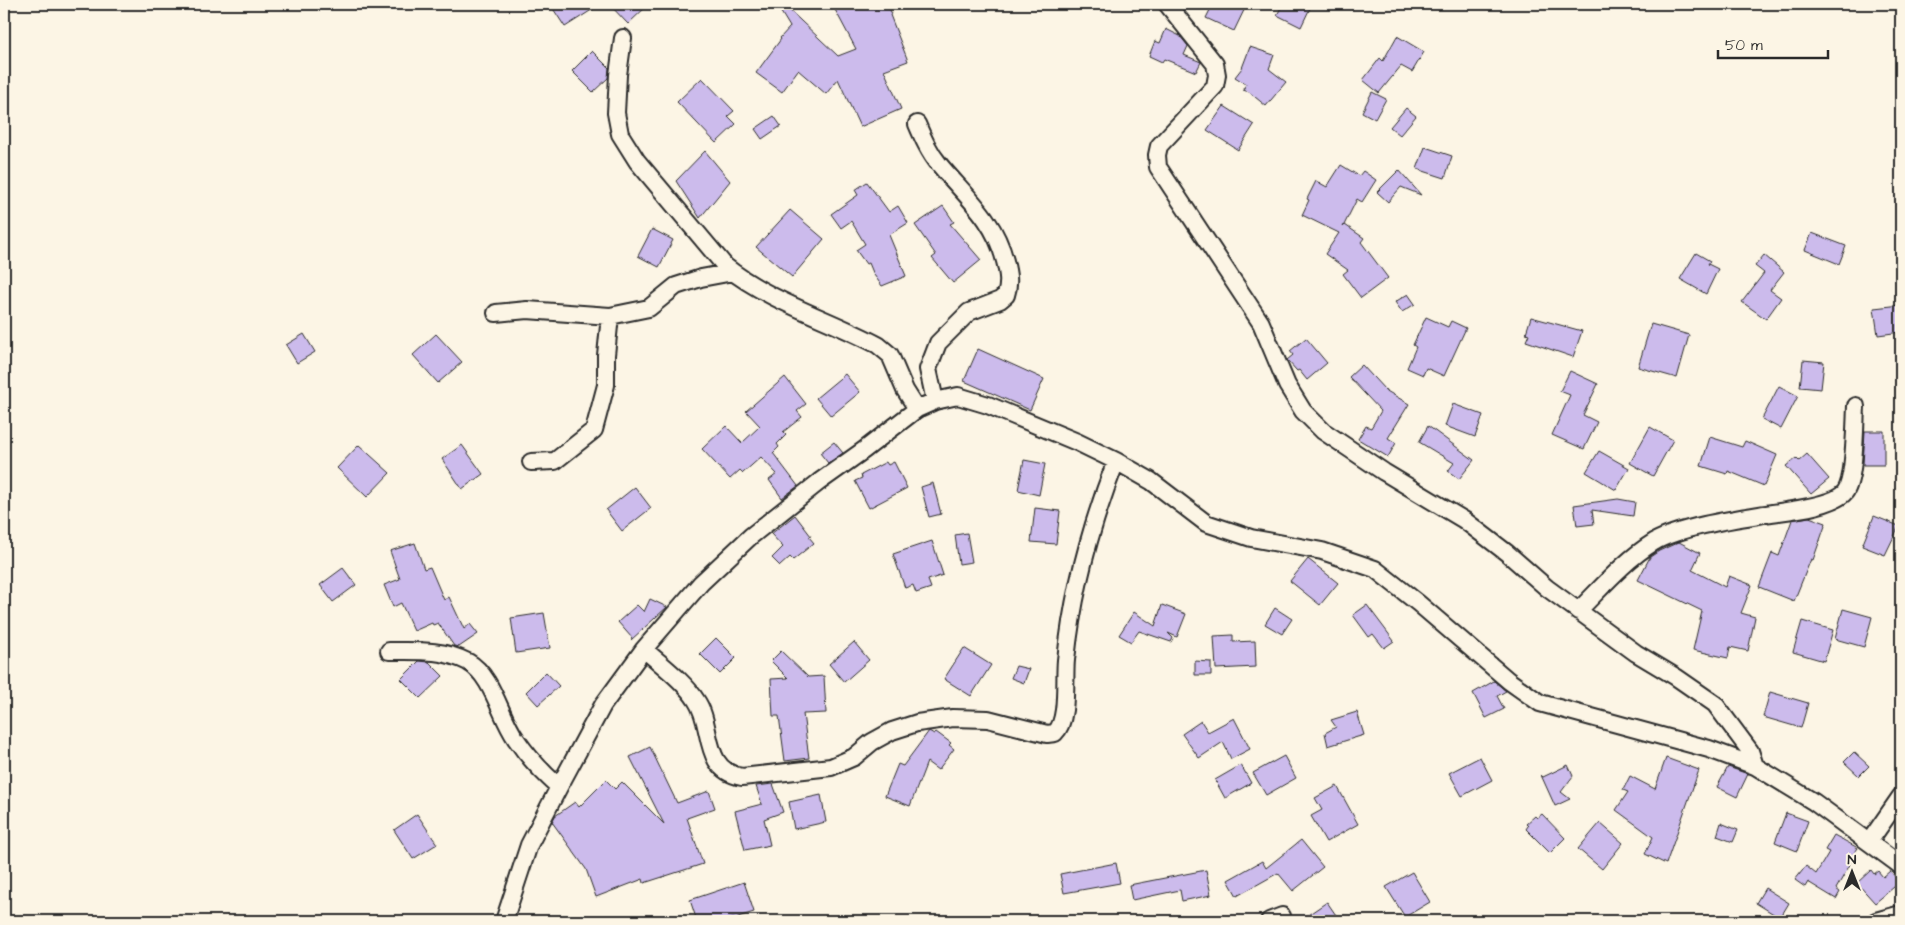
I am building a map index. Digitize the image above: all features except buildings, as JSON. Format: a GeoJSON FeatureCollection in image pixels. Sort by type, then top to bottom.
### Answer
{"type":"FeatureCollection","features":[{"type":"Feature","properties":{"kind":"street"},"geometry":{"type":"LineString","coordinates":[[1167,4],[1216,64],[1217,75],[1216,86],[1159,146],[1157,155],[1158,167],[1261,323],[1287,386],[1303,411],[1323,431],[1384,472],[1464,520],[1507,553],[1547,588],[1636,653],[1676,677],[1715,704],[1750,751],[1755,766]]}},
{"type":"Feature","properties":{"kind":"street"},"geometry":{"type":"LineString","coordinates":[[623,38],[618,75],[616,113],[620,134],[637,161],[725,266],[781,301],[878,345],[890,356],[905,390],[918,409]]}},
{"type":"Feature","properties":{"kind":"street"},"geometry":{"type":"LineString","coordinates":[[917,124],[928,149],[992,227],[1000,245],[1009,279],[1006,295],[1000,300],[970,312],[938,343],[928,369],[934,401]]}},
{"type":"Feature","properties":{"kind":"street"},"geometry":{"type":"LineString","coordinates":[[496,313],[527,310],[610,316],[649,308],[676,286],[701,278],[733,272]]}},
{"type":"Feature","properties":{"kind":"street"},"geometry":{"type":"LineString","coordinates":[[531,462],[554,461],[594,430],[606,385],[606,355],[610,316]]}},
{"type":"Feature","properties":{"kind":"street"},"geometry":{"type":"LineString","coordinates":[[504,921],[529,845],[603,705],[644,648],[701,583],[751,536],[819,482],[918,409],[934,401],[958,396],[988,405],[1077,442],[1116,461],[1151,480],[1206,524],[1251,538],[1322,550],[1375,569],[1509,681],[1540,703],[1710,749],[1755,766],[1814,802],[1901,866]]}},
{"type":"Feature","properties":{"kind":"street"},"geometry":{"type":"LineString","coordinates":[[1578,610],[1632,557],[1656,541],[1682,532],[1733,519],[1820,504],[1835,499],[1844,493],[1850,480],[1856,406]]}},
{"type":"Feature","properties":{"kind":"street"},"geometry":{"type":"LineString","coordinates":[[644,648],[694,697],[702,708],[710,748],[717,761],[726,771],[742,777],[831,767],[854,757],[872,742],[892,731],[917,723],[953,718],[988,719],[1040,732],[1055,733],[1060,728],[1064,717],[1066,659],[1085,551],[1102,496],[1116,461]]}},
{"type":"Feature","properties":{"kind":"street"},"geometry":{"type":"LineString","coordinates":[[389,652],[429,650],[469,663],[490,688],[514,738],[545,775],[559,787]]}},
{"type":"Feature","properties":{"kind":"street"},"geometry":{"type":"LineString","coordinates":[[1869,842],[1901,796]]}},
{"type":"Feature","properties":{"kind":"street"},"geometry":{"type":"LineString","coordinates":[[1876,921],[1901,914]]}}]}
